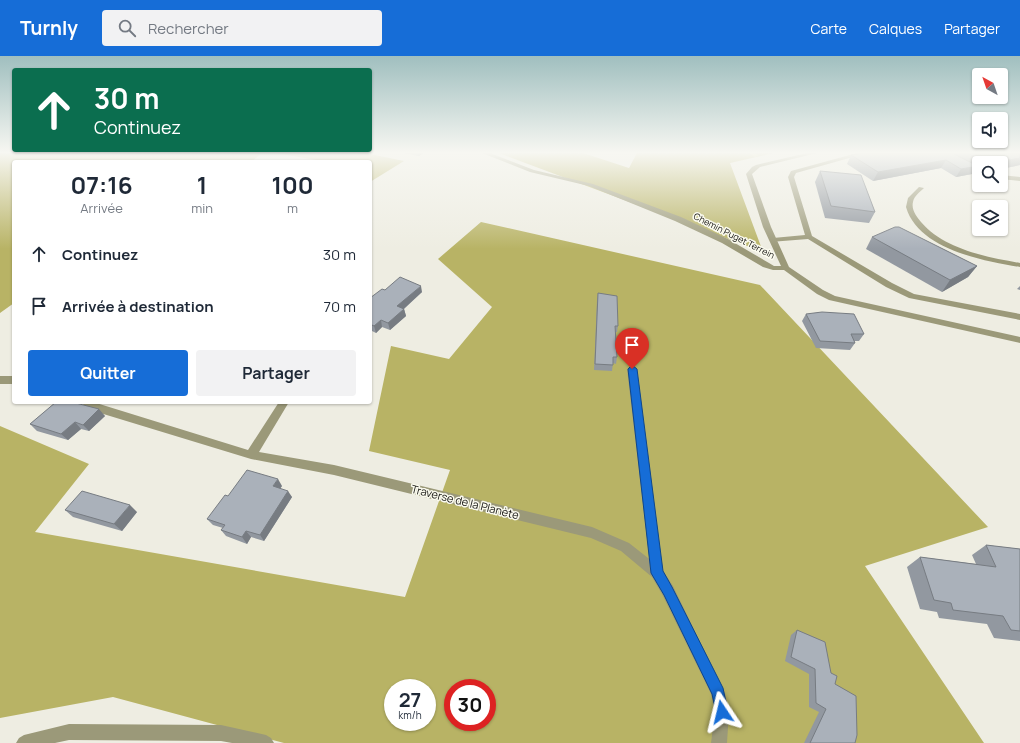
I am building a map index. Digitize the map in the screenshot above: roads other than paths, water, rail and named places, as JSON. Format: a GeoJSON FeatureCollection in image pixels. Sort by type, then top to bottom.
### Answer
{"type":"FeatureCollection","features":[{"type":"Feature","properties":{"kind":"street","name":"Chemin Puget Terrein"},"geometry":{"type":"LineString","coordinates":[[588,185],[699,228],[773,268],[786,268],[820,292],[832,298],[1020,340]]}},
{"type":"Feature","properties":{"kind":"street"},"geometry":{"type":"LineString","coordinates":[[753,185],[767,228],[786,268]]}},
{"type":"Feature","properties":{"kind":"street"},"geometry":{"type":"LineString","coordinates":[[793,185],[809,237]]}},
{"type":"Feature","properties":{"kind":"street"},"geometry":{"type":"LineString","coordinates":[[921,188],[912,196],[909,205],[912,214],[930,234],[950,246],[1000,262],[1020,265]]}},
{"type":"Feature","properties":{"kind":"street"},"geometry":{"type":"LineString","coordinates":[[773,240],[809,237],[889,285],[912,296],[1020,317]]}},
{"type":"Feature","properties":{"kind":"street"},"geometry":{"type":"LineString","coordinates":[[632,369],[657,573]]}},
{"type":"Feature","properties":{"kind":"street"},"geometry":{"type":"LineString","coordinates":[[0,380],[12,380]]}},
{"type":"Feature","properties":{"kind":"street","name":"Traverse de la Planète"},"geometry":{"type":"LineString","coordinates":[[88,404],[251,456],[334,470],[592,533],[626,547],[657,573],[668,591],[718,693],[722,712],[719,743]]}},
{"type":"Feature","properties":{"kind":"street"},"geometry":{"type":"LineString","coordinates":[[251,456],[283,404]]}},
{"type":"Feature","properties":{"kind":"street"},"geometry":{"type":"LineString","coordinates":[[24,743],[69,732],[221,733],[266,743]]}}]}
